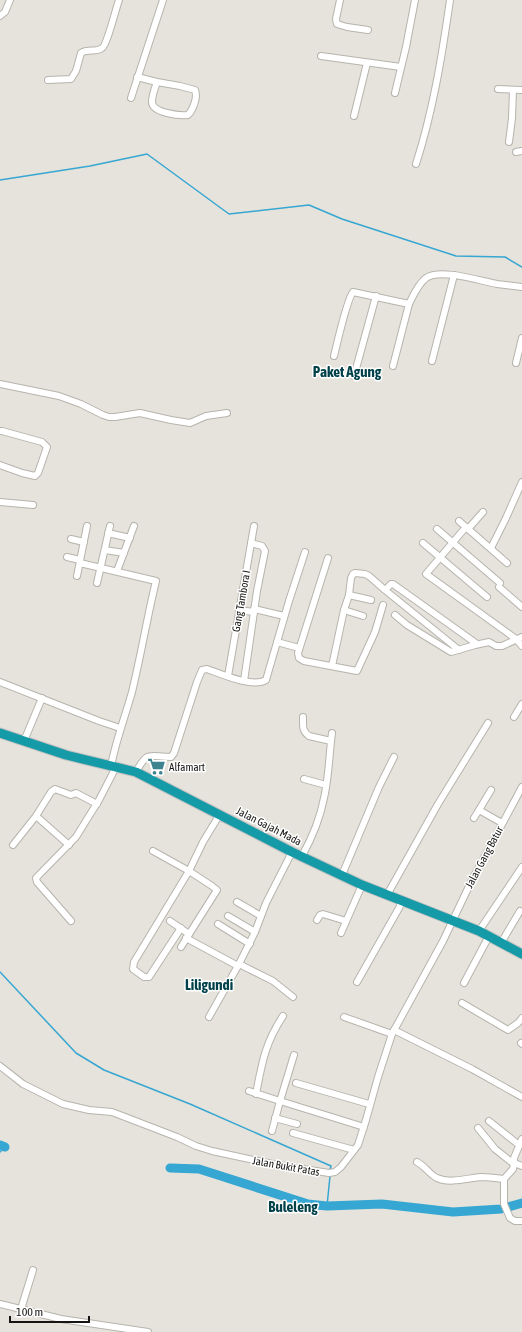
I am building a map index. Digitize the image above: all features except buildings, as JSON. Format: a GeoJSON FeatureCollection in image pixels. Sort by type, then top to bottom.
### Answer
{"type":"FeatureCollection","features":[{"type":"Feature","properties":{"kind":"highway","name":"Jalan Gajah Mada"},"geometry":{"type":"LineString","coordinates":[[0,734],[66,755],[136,772],[292,852],[362,885],[479,931],[522,954]]}},
{"type":"Feature","properties":{"kind":"street"},"geometry":{"type":"LineString","coordinates":[[0,16],[5,12],[10,0]]}},
{"type":"Feature","properties":{"kind":"street"},"geometry":{"type":"LineString","coordinates":[[48,80],[71,79],[76,71],[81,53],[88,50],[103,48],[119,0]]}},
{"type":"Feature","properties":{"kind":"street"},"geometry":{"type":"LineString","coordinates":[[131,98],[163,0]]}},
{"type":"Feature","properties":{"kind":"street"},"geometry":{"type":"LineString","coordinates":[[340,0],[336,19],[337,24],[368,30]]}},
{"type":"Feature","properties":{"kind":"street"},"geometry":{"type":"LineString","coordinates":[[394,93],[415,0]]}},
{"type":"Feature","properties":{"kind":"street"},"geometry":{"type":"LineString","coordinates":[[416,164],[430,116],[439,71],[450,0]]}},
{"type":"Feature","properties":{"kind":"street"},"geometry":{"type":"LineString","coordinates":[[320,56],[401,67]]}},
{"type":"Feature","properties":{"kind":"street"},"geometry":{"type":"LineString","coordinates":[[354,116],[368,63]]}},
{"type":"Feature","properties":{"kind":"street"},"geometry":{"type":"LineString","coordinates":[[137,77],[195,90],[196,95],[191,112],[188,115],[165,112],[157,110],[153,107],[152,101],[157,82]]}},
{"type":"Feature","properties":{"kind":"street"},"geometry":{"type":"LineString","coordinates":[[498,89],[522,90]]}},
{"type":"Feature","properties":{"kind":"street"},"geometry":{"type":"LineString","coordinates":[[509,142],[513,90]]}},
{"type":"Feature","properties":{"kind":"street"},"geometry":{"type":"LineString","coordinates":[[393,366],[409,304],[426,278],[436,276],[454,276],[522,287]]}},
{"type":"Feature","properties":{"kind":"street"},"geometry":{"type":"LineString","coordinates":[[432,361],[454,276]]}},
{"type":"Feature","properties":{"kind":"street"},"geometry":{"type":"LineString","coordinates":[[334,356],[352,294],[356,292],[409,304]]}},
{"type":"Feature","properties":{"kind":"street"},"geometry":{"type":"LineString","coordinates":[[354,376],[376,296]]}},
{"type":"Feature","properties":{"kind":"street"},"geometry":{"type":"LineString","coordinates":[[516,363],[522,338]]}},
{"type":"Feature","properties":{"kind":"street"},"geometry":{"type":"LineString","coordinates":[[0,384],[59,396],[109,417],[140,413],[190,423],[206,416],[227,413]]}},
{"type":"Feature","properties":{"kind":"street"},"geometry":{"type":"LineString","coordinates":[[0,431],[42,442],[47,447],[38,473],[35,476],[0,465]]}},
{"type":"Feature","properties":{"kind":"street"},"geometry":{"type":"LineString","coordinates":[[490,548],[506,518],[522,482]]}},
{"type":"Feature","properties":{"kind":"street"},"geometry":{"type":"LineString","coordinates":[[0,502],[33,504]]}},
{"type":"Feature","properties":{"kind":"street"},"geometry":{"type":"LineString","coordinates":[[483,512],[452,543],[426,574],[519,638],[522,646]]}},
{"type":"Feature","properties":{"kind":"street"},"geometry":{"type":"LineString","coordinates":[[459,521],[508,563]]}},
{"type":"Feature","properties":{"kind":"street"},"geometry":{"type":"LineString","coordinates":[[77,576],[87,526]]}},
{"type":"Feature","properties":{"kind":"street"},"geometry":{"type":"LineString","coordinates":[[97,583],[110,526]]}},
{"type":"Feature","properties":{"kind":"street"},"geometry":{"type":"LineString","coordinates":[[117,572],[134,526]]}},
{"type":"Feature","properties":{"kind":"street","name":"Gang Tambora I"},"geometry":{"type":"LineString","coordinates":[[228,676],[254,526]]}},
{"type":"Feature","properties":{"kind":"street"},"geometry":{"type":"LineString","coordinates":[[437,529],[522,607]]}},
{"type":"Feature","properties":{"kind":"street"},"geometry":{"type":"LineString","coordinates":[[108,533],[130,538]]}},
{"type":"Feature","properties":{"kind":"street"},"geometry":{"type":"LineString","coordinates":[[71,540],[84,542]]}},
{"type":"Feature","properties":{"kind":"street"},"geometry":{"type":"LineString","coordinates":[[244,681],[254,611],[265,551],[262,546],[251,543]]}},
{"type":"Feature","properties":{"kind":"street"},"geometry":{"type":"LineString","coordinates":[[423,543],[487,597]]}},
{"type":"Feature","properties":{"kind":"street"},"geometry":{"type":"LineString","coordinates":[[105,550],[124,553]]}},
{"type":"Feature","properties":{"kind":"street"},"geometry":{"type":"LineString","coordinates":[[136,772],[148,756],[170,758],[174,753],[201,671],[207,669],[244,681],[258,683],[266,680],[284,616],[305,552]]}},
{"type":"Feature","properties":{"kind":"street"},"geometry":{"type":"LineString","coordinates":[[67,557],[101,568],[156,581],[146,621],[138,666],[120,728],[113,766],[97,804],[76,837],[38,876],[36,880],[71,921]]}},
{"type":"Feature","properties":{"kind":"street"},"geometry":{"type":"LineString","coordinates":[[328,558],[299,648],[298,656],[301,659],[357,671],[375,632],[383,605]]}},
{"type":"Feature","properties":{"kind":"street"},"geometry":{"type":"LineString","coordinates":[[332,666],[344,610],[349,595],[351,578],[355,573],[369,576],[458,650]]}},
{"type":"Feature","properties":{"kind":"street"},"geometry":{"type":"LineString","coordinates":[[385,590],[391,584],[394,584],[477,644]]}},
{"type":"Feature","properties":{"kind":"street"},"geometry":{"type":"LineString","coordinates":[[349,595],[370,600]]}},
{"type":"Feature","properties":{"kind":"street"},"geometry":{"type":"LineString","coordinates":[[239,610],[284,616]]}},
{"type":"Feature","properties":{"kind":"street"},"geometry":{"type":"LineString","coordinates":[[344,610],[363,616]]}},
{"type":"Feature","properties":{"kind":"street"},"geometry":{"type":"LineString","coordinates":[[395,615],[407,625],[451,652],[489,642],[496,646],[502,646],[519,638]]}},
{"type":"Feature","properties":{"kind":"street"},"geometry":{"type":"LineString","coordinates":[[277,642],[299,648]]}},
{"type":"Feature","properties":{"kind":"street"},"geometry":{"type":"LineString","coordinates":[[0,682],[120,728]]}},
{"type":"Feature","properties":{"kind":"street"},"geometry":{"type":"LineString","coordinates":[[24,741],[42,698]]}},
{"type":"Feature","properties":{"kind":"street"},"geometry":{"type":"LineString","coordinates":[[514,718],[522,704]]}},
{"type":"Feature","properties":{"kind":"street"},"geometry":{"type":"LineString","coordinates":[[303,718],[303,729],[306,734],[331,741]]}},
{"type":"Feature","properties":{"kind":"street"},"geometry":{"type":"LineString","coordinates":[[387,895],[438,804],[488,723]]}},
{"type":"Feature","properties":{"kind":"street"},"geometry":{"type":"LineString","coordinates":[[302,856],[318,821],[324,798],[332,733]]}},
{"type":"Feature","properties":{"kind":"street"},"geometry":{"type":"LineString","coordinates":[[342,875],[394,757]]}},
{"type":"Feature","properties":{"kind":"street"},"geometry":{"type":"LineString","coordinates":[[304,779],[326,785]]}},
{"type":"Feature","properties":{"kind":"street","name":"Jalan Gang Batur"},"geometry":{"type":"LineString","coordinates":[[452,920],[502,823],[520,795],[522,787]]}},
{"type":"Feature","properties":{"kind":"street"},"geometry":{"type":"LineString","coordinates":[[13,845],[36,816],[51,792],[55,789],[71,795],[76,793],[97,804]]}},
{"type":"Feature","properties":{"kind":"street"},"geometry":{"type":"LineString","coordinates":[[474,818],[491,790]]}},
{"type":"Feature","properties":{"kind":"street"},"geometry":{"type":"LineString","coordinates":[[479,810],[502,823]]}},
{"type":"Feature","properties":{"kind":"street"},"geometry":{"type":"LineString","coordinates":[[181,928],[149,977],[144,977],[135,971],[132,966],[134,962],[189,871],[203,842],[220,814]]}},
{"type":"Feature","properties":{"kind":"street"},"geometry":{"type":"LineString","coordinates":[[36,816],[69,845]]}},
{"type":"Feature","properties":{"kind":"street"},"geometry":{"type":"LineString","coordinates":[[153,851],[189,871],[216,890],[181,947]]}},
{"type":"Feature","properties":{"kind":"street"},"geometry":{"type":"LineString","coordinates":[[208,1017],[250,944],[266,903],[292,852]]}},
{"type":"Feature","properties":{"kind":"street"},"geometry":{"type":"LineString","coordinates":[[479,931],[522,867]]}},
{"type":"Feature","properties":{"kind":"street"},"geometry":{"type":"LineString","coordinates":[[341,933],[362,885]]}},
{"type":"Feature","properties":{"kind":"street"},"geometry":{"type":"LineString","coordinates":[[357,982],[399,908],[402,900]]}},
{"type":"Feature","properties":{"kind":"street"},"geometry":{"type":"LineString","coordinates":[[237,902],[261,916]]}},
{"type":"Feature","properties":{"kind":"street"},"geometry":{"type":"LineString","coordinates":[[501,943],[520,911]]}},
{"type":"Feature","properties":{"kind":"street"},"geometry":{"type":"LineString","coordinates":[[316,920],[322,914],[346,921]]}},
{"type":"Feature","properties":{"kind":"street"},"geometry":{"type":"LineString","coordinates":[[228,916],[255,932]]}},
{"type":"Feature","properties":{"kind":"street","name":"Jalan Bukit Patas"},"geometry":{"type":"LineString","coordinates":[[0,1066],[23,1084],[63,1104],[89,1110],[112,1112],[177,1137],[191,1145],[212,1151],[277,1165],[331,1173],[341,1167],[361,1138],[369,1104],[393,1032],[429,968],[452,920]]}},
{"type":"Feature","properties":{"kind":"street"},"geometry":{"type":"LineString","coordinates":[[170,921],[181,928],[188,936],[239,965],[273,981],[293,997]]}},
{"type":"Feature","properties":{"kind":"street"},"geometry":{"type":"LineString","coordinates":[[218,924],[250,944]]}},
{"type":"Feature","properties":{"kind":"street"},"geometry":{"type":"LineString","coordinates":[[464,983],[489,936]]}},
{"type":"Feature","properties":{"kind":"street"},"geometry":{"type":"LineString","coordinates":[[462,1003],[508,1030],[522,1018]]}},
{"type":"Feature","properties":{"kind":"street"},"geometry":{"type":"LineString","coordinates":[[256,1094],[264,1056],[273,1032],[283,1016]]}},
{"type":"Feature","properties":{"kind":"street"},"geometry":{"type":"LineString","coordinates":[[344,1018],[393,1032],[472,1069],[522,1097]]}},
{"type":"Feature","properties":{"kind":"street"},"geometry":{"type":"LineString","coordinates":[[272,1131],[294,1054]]}},
{"type":"Feature","properties":{"kind":"street"},"geometry":{"type":"LineString","coordinates":[[296,1083],[369,1104]]}},
{"type":"Feature","properties":{"kind":"street"},"geometry":{"type":"LineString","coordinates":[[249,1091],[364,1127]]}},
{"type":"Feature","properties":{"kind":"street"},"geometry":{"type":"LineString","coordinates":[[275,1118],[297,1124]]}},
{"type":"Feature","properties":{"kind":"street"},"geometry":{"type":"LineString","coordinates":[[490,1121],[521,1142],[514,1158],[514,1164],[511,1171],[504,1179],[504,1204],[510,1218],[514,1221],[522,1220]]}},
{"type":"Feature","properties":{"kind":"street"},"geometry":{"type":"LineString","coordinates":[[478,1128],[495,1148],[514,1164],[522,1166]]}},
{"type":"Feature","properties":{"kind":"street"},"geometry":{"type":"LineString","coordinates":[[293,1133],[354,1150]]}},
{"type":"Feature","properties":{"kind":"street"},"geometry":{"type":"LineString","coordinates":[[417,1162],[423,1165],[430,1173],[439,1179],[452,1180],[483,1177],[504,1179]]}},
{"type":"Feature","properties":{"kind":"street"},"geometry":{"type":"LineString","coordinates":[[21,1308],[32,1270]]}},
{"type":"Feature","properties":{"kind":"street"},"geometry":{"type":"LineString","coordinates":[[0,1304],[61,1319],[148,1332]]}},
{"type":"Feature","properties":{"kind":"waterway"},"geometry":{"type":"LineString","coordinates":[[0,180],[90,166],[147,154],[229,214],[309,205],[342,219],[456,256],[505,257],[522,267]]}},
{"type":"Feature","properties":{"kind":"waterway"},"geometry":{"type":"LineString","coordinates":[[0,972],[76,1053],[104,1070],[190,1104],[331,1166],[330,1170]]}},
{"type":"Feature","properties":{"kind":"waterway"},"geometry":{"type":"LineString","coordinates":[[0,1145],[5,1147]]}},
{"type":"Feature","properties":{"kind":"waterway"},"geometry":{"type":"LineString","coordinates":[[0,1152],[5,1147]]}},
{"type":"Feature","properties":{"kind":"waterway"},"geometry":{"type":"LineString","coordinates":[[170,1168],[199,1169],[308,1204],[327,1206],[382,1204],[453,1212],[501,1209],[522,1203]]}},
{"type":"Feature","properties":{"kind":"waterway"},"geometry":{"type":"LineString","coordinates":[[327,1206],[330,1176]]}},
{"type":"Feature","properties":{"kind":"place","name":"Alfamart"},"geometry":{"type":"Point","coordinates":[156,767]}},
{"type":"Feature","properties":{"kind":"district","name":"Paket Agung"},"geometry":{"type":"Point","coordinates":[347,371]}},
{"type":"Feature","properties":{"kind":"district","name":"Liligundi"},"geometry":{"type":"Point","coordinates":[209,984]}},
{"type":"Feature","properties":{"kind":"district","name":"Buleleng"},"geometry":{"type":"Point","coordinates":[293,1206]}}]}
